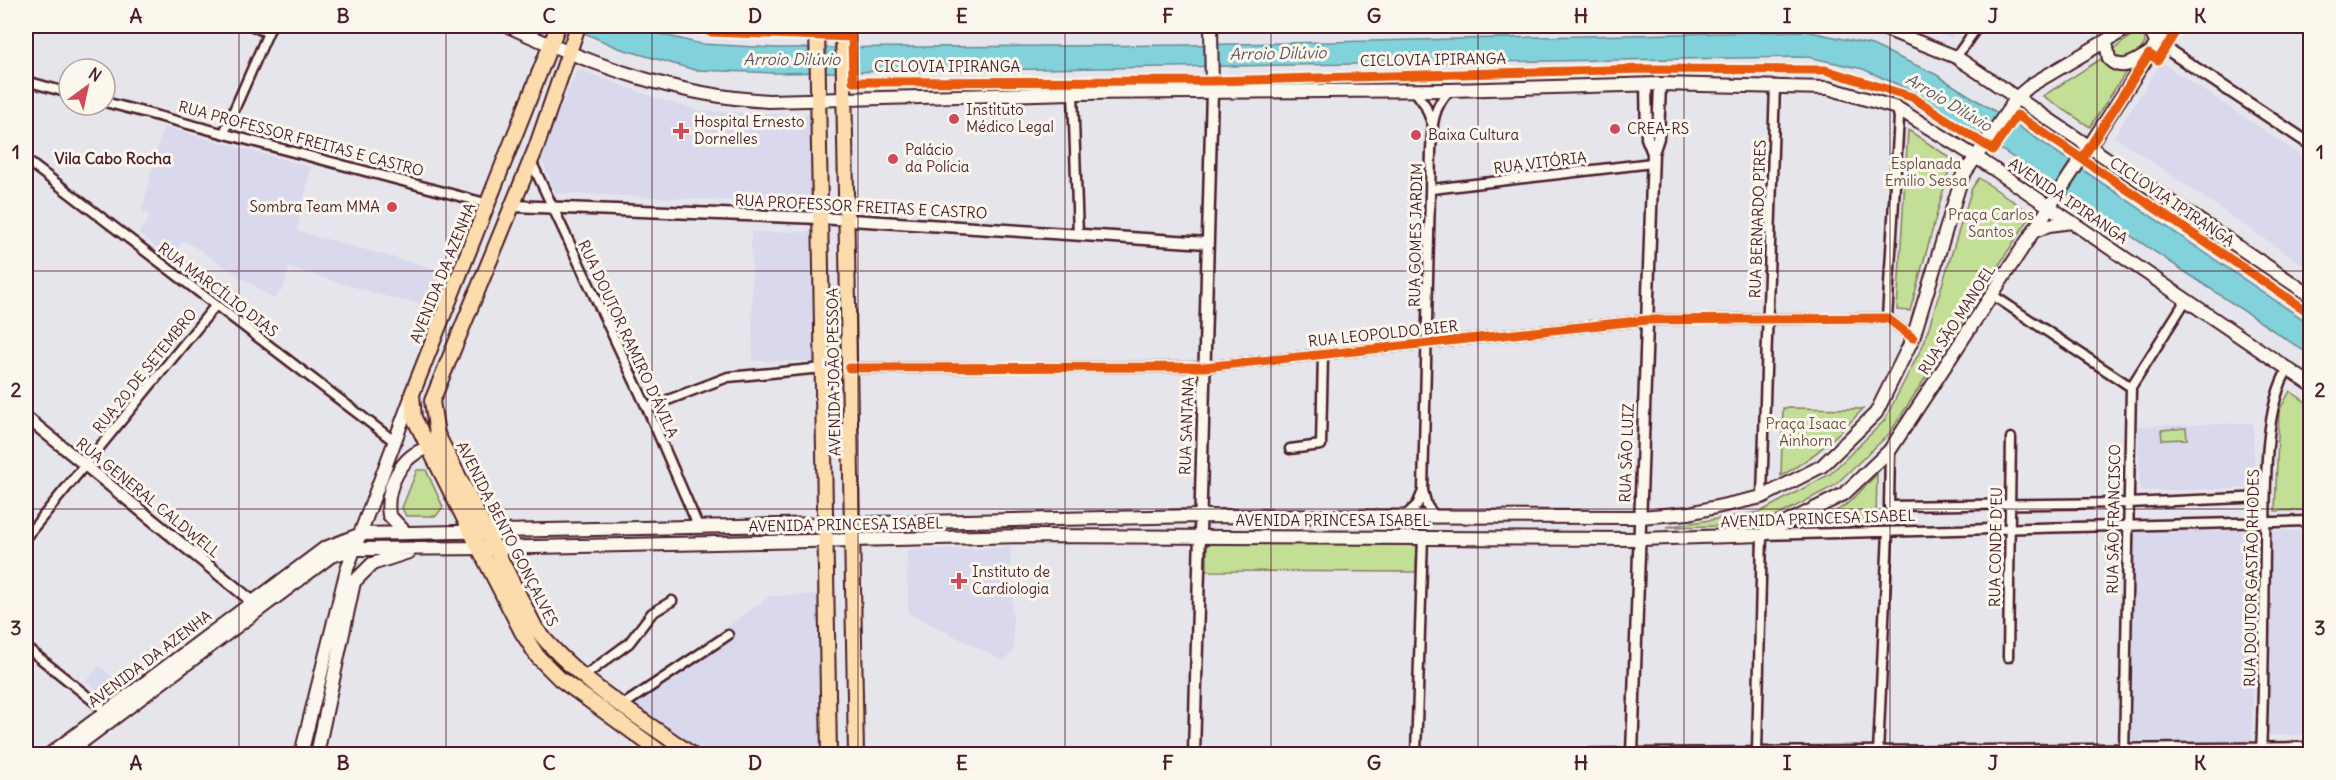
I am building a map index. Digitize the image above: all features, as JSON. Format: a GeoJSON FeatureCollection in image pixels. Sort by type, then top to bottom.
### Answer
{"type":"FeatureCollection","features":[{"type":"Feature","properties":{"kind":"main road","name":"AVENIDA IPIRANGA"},"geometry":{"type":"LineString","coordinates":[[508,26],[568,53],[639,80],[735,100],[845,100],[1212,91],[1450,90],[1646,84],[1828,88],[1897,108],[1976,157],[2310,384]]}},
{"type":"Feature","properties":{"kind":"main road","name":"AVENIDA JOÃO PESSOA"},"geometry":{"type":"LineString","coordinates":[[817,26],[829,754]]}},
{"type":"Feature","properties":{"kind":"main road","name":"AVENIDA JOÃO PESSOA"},"geometry":{"type":"LineString","coordinates":[[843,26],[856,754]]}},
{"type":"Feature","properties":{"kind":"main road"},"geometry":{"type":"LineString","coordinates":[[1878,26],[1956,57],[2018,96],[2310,295]]}},
{"type":"Feature","properties":{"kind":"main road"},"geometry":{"type":"LineString","coordinates":[[2018,96],[2031,85],[2131,26]]}},
{"type":"Feature","properties":{"kind":"main road"},"geometry":{"type":"LineString","coordinates":[[2151,26],[2151,33],[2156,42]]}},
{"type":"Feature","properties":{"kind":"main road","name":"RUA SÃO MANOEL"},"geometry":{"type":"LineString","coordinates":[[1762,535],[1844,494],[1890,450],[2168,26]]}},
{"type":"Feature","properties":{"kind":"main road","name":"AVENIDA DA AZENHA"},"geometry":{"type":"LineString","coordinates":[[66,754],[331,556],[355,549],[412,394],[557,28]]}},
{"type":"Feature","properties":{"kind":"main road","name":"RUA SANTANA"},"geometry":{"type":"LineString","coordinates":[[1211,28],[1212,91]]}},
{"type":"Feature","properties":{"kind":"main road"},"geometry":{"type":"LineString","coordinates":[[512,206],[531,161],[575,31]]}},
{"type":"Feature","properties":{"kind":"main road"},"geometry":{"type":"LineString","coordinates":[[2106,42],[2107,55],[2117,66],[2127,65],[2149,54]]}},
{"type":"Feature","properties":{"kind":"main road","name":"RUA SÃO MANOEL"},"geometry":{"type":"LineString","coordinates":[[1762,497],[1822,466],[1876,413],[1913,338],[1962,177],[2018,96]]}},
{"type":"Feature","properties":{"kind":"main road","name":"AVENIDA BENTO GONÇALVES"},"geometry":{"type":"LineString","coordinates":[[512,206],[432,401],[437,434],[536,629],[551,649],[583,677],[691,754]]}},
{"type":"Feature","properties":{"kind":"main road"},"geometry":{"type":"LineString","coordinates":[[2034,231],[2049,225],[2072,222]]}},
{"type":"Feature","properties":{"kind":"main road","name":"AVENIDA BENTO GONÇALVES"},"geometry":{"type":"LineString","coordinates":[[412,394],[414,418],[428,448],[522,632],[538,657],[560,679],[663,754]]}},
{"type":"Feature","properties":{"kind":"main road"},"geometry":{"type":"LineString","coordinates":[[404,531],[389,515],[390,495],[406,459],[428,448]]}},
{"type":"Feature","properties":{"kind":"main road","name":"AVENIDA PRINCESA ISABEL"},"geometry":{"type":"LineString","coordinates":[[361,534],[404,531],[699,528],[851,522],[1200,516],[1640,518],[1689,513],[1762,497]]}},
{"type":"Feature","properties":{"kind":"main road","name":"AVENIDA DA AZENHA"},"geometry":{"type":"LineString","coordinates":[[50,754],[325,548],[361,534]]}},
{"type":"Feature","properties":{"kind":"main road","name":"AVENIDA PRINCESA ISABEL"},"geometry":{"type":"LineString","coordinates":[[355,549],[1200,535],[1640,539],[1762,535]]}},
{"type":"Feature","properties":{"kind":"main road"},"geometry":{"type":"LineString","coordinates":[[317,754],[354,582],[372,564],[421,548]]}},
{"type":"Feature","properties":{"kind":"main road"},"geometry":{"type":"LineString","coordinates":[[302,754],[347,569],[355,549]]}},
{"type":"Feature","properties":{"kind":"street"},"geometry":{"type":"LineString","coordinates":[[224,133],[270,29],[253,26]]}},
{"type":"Feature","properties":{"kind":"street"},"geometry":{"type":"LineString","coordinates":[[1956,57],[1978,26]]}},
{"type":"Feature","properties":{"kind":"street"},"geometry":{"type":"LineString","coordinates":[[2156,42],[2310,144]]}},
{"type":"Feature","properties":{"kind":"street"},"geometry":{"type":"LineString","coordinates":[[26,81],[57,90]]}},
{"type":"Feature","properties":{"kind":"street","name":"RUA SÃO LUIZ"},"geometry":{"type":"LineString","coordinates":[[1646,84],[1647,138],[1653,158]]}},
{"type":"Feature","properties":{"kind":"street","name":"RUA SÃO LUIZ"},"geometry":{"type":"LineString","coordinates":[[1632,754],[1653,158],[1658,138],[1660,84]]}},
{"type":"Feature","properties":{"kind":"street","name":"RUA BERNARDO PIRES"},"geometry":{"type":"LineString","coordinates":[[1762,497],[1775,86]]}},
{"type":"Feature","properties":{"kind":"street","name":"RUA GOMES JARDIM"},"geometry":{"type":"LineString","coordinates":[[1414,90],[1425,105],[1432,124]]}},
{"type":"Feature","properties":{"kind":"street","name":"RUA GOMES JARDIM"},"geometry":{"type":"LineString","coordinates":[[1436,517],[1427,506],[1423,491],[1432,124],[1438,104],[1450,90]]}},
{"type":"Feature","properties":{"kind":"street","name":"RUA SANTANA"},"geometry":{"type":"LineString","coordinates":[[1194,754],[1212,91]]}},
{"type":"Feature","properties":{"kind":"street"},"geometry":{"type":"LineString","coordinates":[[1073,93],[1078,235]]}},
{"type":"Feature","properties":{"kind":"street","name":"RUA PROFESSOR FREITAS E CASTRO"},"geometry":{"type":"LineString","coordinates":[[117,105],[489,204]]}},
{"type":"Feature","properties":{"kind":"street"},"geometry":{"type":"LineString","coordinates":[[1897,108],[1899,118],[1887,318],[1913,338]]}},
{"type":"Feature","properties":{"kind":"street","name":"RUA VITÓRIA"},"geometry":{"type":"LineString","coordinates":[[1432,189],[1653,158]]}},
{"type":"Feature","properties":{"kind":"street","name":"RUA MARCÍLIO DIAS"},"geometry":{"type":"LineString","coordinates":[[26,160],[394,441]]}},
{"type":"Feature","properties":{"kind":"street","name":"RUA DOUTOR RAMIRO D'ÁVILA"},"geometry":{"type":"LineString","coordinates":[[531,161],[647,408],[699,528]]}},
{"type":"Feature","properties":{"kind":"street","name":"RUA PROFESSOR FREITAS E CASTRO"},"geometry":{"type":"LineString","coordinates":[[512,206],[553,210],[820,218],[1207,243]]}},
{"type":"Feature","properties":{"kind":"street"},"geometry":{"type":"LineString","coordinates":[[1991,294],[2131,387],[2187,300]]}},
{"type":"Feature","properties":{"kind":"street","name":"RUA 20 DE SETEMBRO"},"geometry":{"type":"LineString","coordinates":[[26,537],[216,305]]}},
{"type":"Feature","properties":{"kind":"street","name":"RUA LEOPOLDO BIER"},"geometry":{"type":"LineString","coordinates":[[849,368],[1204,367],[1647,320],[1887,318]]}},
{"type":"Feature","properties":{"kind":"street"},"geometry":{"type":"LineString","coordinates":[[1290,449],[1321,445],[1323,355]]}},
{"type":"Feature","properties":{"kind":"street"},"geometry":{"type":"LineString","coordinates":[[647,408],[728,377],[823,368]]}},
{"type":"Feature","properties":{"kind":"street","name":"RUA DOUTOR GASTÃO RHODES"},"geometry":{"type":"LineString","coordinates":[[2261,751],[2265,497],[2274,408],[2281,380],[2288,369]]}},
{"type":"Feature","properties":{"kind":"street","name":"RUA SÃO FRANCISCO"},"geometry":{"type":"LineString","coordinates":[[2124,752],[2131,387]]}},
{"type":"Feature","properties":{"kind":"street","name":"RUA GENERAL CALDWELL"},"geometry":{"type":"LineString","coordinates":[[26,417],[253,602]]}},
{"type":"Feature","properties":{"kind":"street","name":"RUA CONDE D'EU"},"geometry":{"type":"LineString","coordinates":[[2008,657],[2011,438]]}},
{"type":"Feature","properties":{"kind":"street","name":"AVENIDA PRINCESA ISABEL"},"geometry":{"type":"LineString","coordinates":[[1890,450],[1889,506],[2128,503],[2265,497]]}},
{"type":"Feature","properties":{"kind":"street"},"geometry":{"type":"LineString","coordinates":[[1405,516],[1417,505],[1423,491]]}},
{"type":"Feature","properties":{"kind":"street","name":"AVENIDA PRINCESA ISABEL"},"geometry":{"type":"LineString","coordinates":[[1762,535],[2127,527],[2310,520]]}},
{"type":"Feature","properties":{"kind":"street"},"geometry":{"type":"LineString","coordinates":[[1878,753],[1888,532]]}},
{"type":"Feature","properties":{"kind":"street"},"geometry":{"type":"LineString","coordinates":[[1758,752],[1762,535]]}},
{"type":"Feature","properties":{"kind":"street"},"geometry":{"type":"LineString","coordinates":[[1416,754],[1423,536]]}},
{"type":"Feature","properties":{"kind":"street"},"geometry":{"type":"LineString","coordinates":[[583,677],[629,643],[652,613],[672,601]]}},
{"type":"Feature","properties":{"kind":"street"},"geometry":{"type":"LineString","coordinates":[[623,705],[728,635]]}},
{"type":"Feature","properties":{"kind":"street"},"geometry":{"type":"LineString","coordinates":[[26,647],[107,712]]}},
{"type":"Feature","properties":{"kind":"street"},"geometry":{"type":"LineString","coordinates":[[1526,754],[2261,751],[2310,747]]}},
{"type":"Feature","properties":{"kind":"shaded area"},"geometry":{"type":"Polygon","coordinates":[[[1919,26],[1960,26],[1951,38],[1919,26]]]}},
{"type":"Feature","properties":{"kind":"shaded area"},"geometry":{"type":"Polygon","coordinates":[[[2161,62],[2310,161],[2310,270],[2114,136],[2161,62]]]}},
{"type":"Feature","properties":{"kind":"shaded area","name":"Hospital Ernesto Dornelles"},"geometry":{"type":"Polygon","coordinates":[[[578,69],[656,98],[702,111],[812,115],[811,204],[556,193],[541,157],[542,148],[578,69]]]}},
{"type":"Feature","properties":{"kind":"shaded area"},"geometry":{"type":"Polygon","coordinates":[[[163,127],[311,167],[297,231],[443,271],[430,305],[391,298],[289,268],[283,289],[274,299],[184,240],[171,258],[138,233],[151,217],[142,210],[163,127]]]}},
{"type":"Feature","properties":{"kind":"shaded area"},"geometry":{"type":"Polygon","coordinates":[[[751,232],[810,232],[813,361],[753,361],[751,232]]]}},
{"type":"Feature","properties":{"kind":"shaded area"},"geometry":{"type":"Polygon","coordinates":[[[2253,423],[2255,488],[2140,491],[2138,426],[2253,423]]]}},
{"type":"Feature","properties":{"kind":"shaded area"},"geometry":{"type":"Polygon","coordinates":[[[2254,530],[2252,741],[2130,741],[2133,532],[2254,530]]]}},
{"type":"Feature","properties":{"kind":"shaded area"},"geometry":{"type":"Polygon","coordinates":[[[2310,530],[2310,735],[2268,735],[2272,531],[2310,530]]]}},
{"type":"Feature","properties":{"kind":"shaded area","name":"Instituto de Cardiologia"},"geometry":{"type":"Polygon","coordinates":[[[1010,548],[1014,650],[1004,661],[908,613],[907,550],[1010,548]]]}},
{"type":"Feature","properties":{"kind":"shaded area"},"geometry":{"type":"Polygon","coordinates":[[[822,594],[825,754],[705,754],[627,698],[770,596],[822,594]]]}},
{"type":"Feature","properties":{"kind":"shaded area"},"geometry":{"type":"Polygon","coordinates":[[[99,666],[126,687],[110,699],[86,681],[99,666]]]}},
{"type":"Feature","properties":{"kind":"green space"},"geometry":{"type":"Polygon","coordinates":[[[2143,26],[2145,43],[2090,127],[2043,96],[2107,55],[2143,26]]]}},
{"type":"Feature","properties":{"kind":"green space","name":"Esplanada Emilio Sessa"},"geometry":{"type":"Polygon","coordinates":[[[1908,130],[1952,159],[1910,311],[1897,310],[1908,130]]]}},
{"type":"Feature","properties":{"kind":"green space","name":"Praça Carlos Santos"},"geometry":{"type":"Polygon","coordinates":[[[1979,178],[2032,214],[1889,434],[1834,486],[1760,525],[1666,527],[1760,512],[1830,474],[1884,421],[1924,343],[1972,188],[1979,178]]]}},
{"type":"Feature","properties":{"kind":"green space"},"geometry":{"type":"Polygon","coordinates":[[[2290,391],[2310,405],[2310,510],[2275,511],[2279,411],[2290,391]]]}},
{"type":"Feature","properties":{"kind":"green space","name":"Praça Isaac Ainhorn"},"geometry":{"type":"Polygon","coordinates":[[[1783,408],[1863,409],[1825,446],[1781,476],[1783,408]]]}},
{"type":"Feature","properties":{"kind":"green space"},"geometry":{"type":"Polygon","coordinates":[[[2186,428],[2187,439],[2162,440],[2161,430],[2186,428]]]}},
{"type":"Feature","properties":{"kind":"green space"},"geometry":{"type":"Polygon","coordinates":[[[417,470],[426,470],[443,507],[436,516],[406,516],[402,508],[417,470]]]}},
{"type":"Feature","properties":{"kind":"green space"},"geometry":{"type":"Polygon","coordinates":[[[1877,474],[1876,520],[1818,523],[1850,502],[1877,474]]]}},
{"type":"Feature","properties":{"kind":"green space"},"geometry":{"type":"Polygon","coordinates":[[[1207,543],[1417,545],[1416,572],[1207,571],[1207,543]]]}},
{"type":"Feature","properties":{"kind":"water","name":"Arroio Dilúvio"},"geometry":{"type":"Polygon","coordinates":[[[569,26],[627,26],[701,44],[776,48],[1192,45],[1806,31],[1872,45],[1935,74],[2015,124],[2310,324],[2310,355],[1916,93],[1863,69],[1808,57],[775,73],[695,70],[618,48],[569,26]]]}},
{"type":"Feature","properties":{"kind":"cycle path","name":"CICLOVIA IPIRANGA"},"geometry":{"type":"LineString","coordinates":[[691,26],[711,32],[852,37],[853,82],[1212,81],[1645,69],[1825,70],[1912,97],[1993,150],[2017,115],[2310,313]]}},
{"type":"Feature","properties":{"kind":"cycle path"},"geometry":{"type":"LineString","coordinates":[[2082,159],[2149,54],[2158,60],[2179,26]]}},
{"type":"Feature","properties":{"kind":"cycle path"},"geometry":{"type":"LineString","coordinates":[[849,368],[1204,367],[1647,320],[1887,318],[1913,338]]}},
{"type":"Feature","properties":{"kind":"place","name":"Instituto Médico Legal"},"geometry":{"type":"Point","coordinates":[954,119]}},
{"type":"Feature","properties":{"kind":"place","name":"CREA-RS"},"geometry":{"type":"Point","coordinates":[1615,129]}},
{"type":"Feature","properties":{"kind":"place","name":"Hospital Ernesto Dornelles"},"geometry":{"type":"Point","coordinates":[681,131]}},
{"type":"Feature","properties":{"kind":"place","name":"Baixa Cultura"},"geometry":{"type":"Point","coordinates":[1416,135]}},
{"type":"Feature","properties":{"kind":"place","name":"Palácio da Polícia"},"geometry":{"type":"Point","coordinates":[893,159]}},
{"type":"Feature","properties":{"kind":"place","name":"Sombra Team MMA"},"geometry":{"type":"Point","coordinates":[392,207]}},
{"type":"Feature","properties":{"kind":"place","name":"Instituto de Cardiologia"},"geometry":{"type":"Point","coordinates":[959,581]}},
{"type":"Feature","properties":{"kind":"district","name":"Vila Cabo Rocha"},"geometry":{"type":"Point","coordinates":[113,158]}}]}
